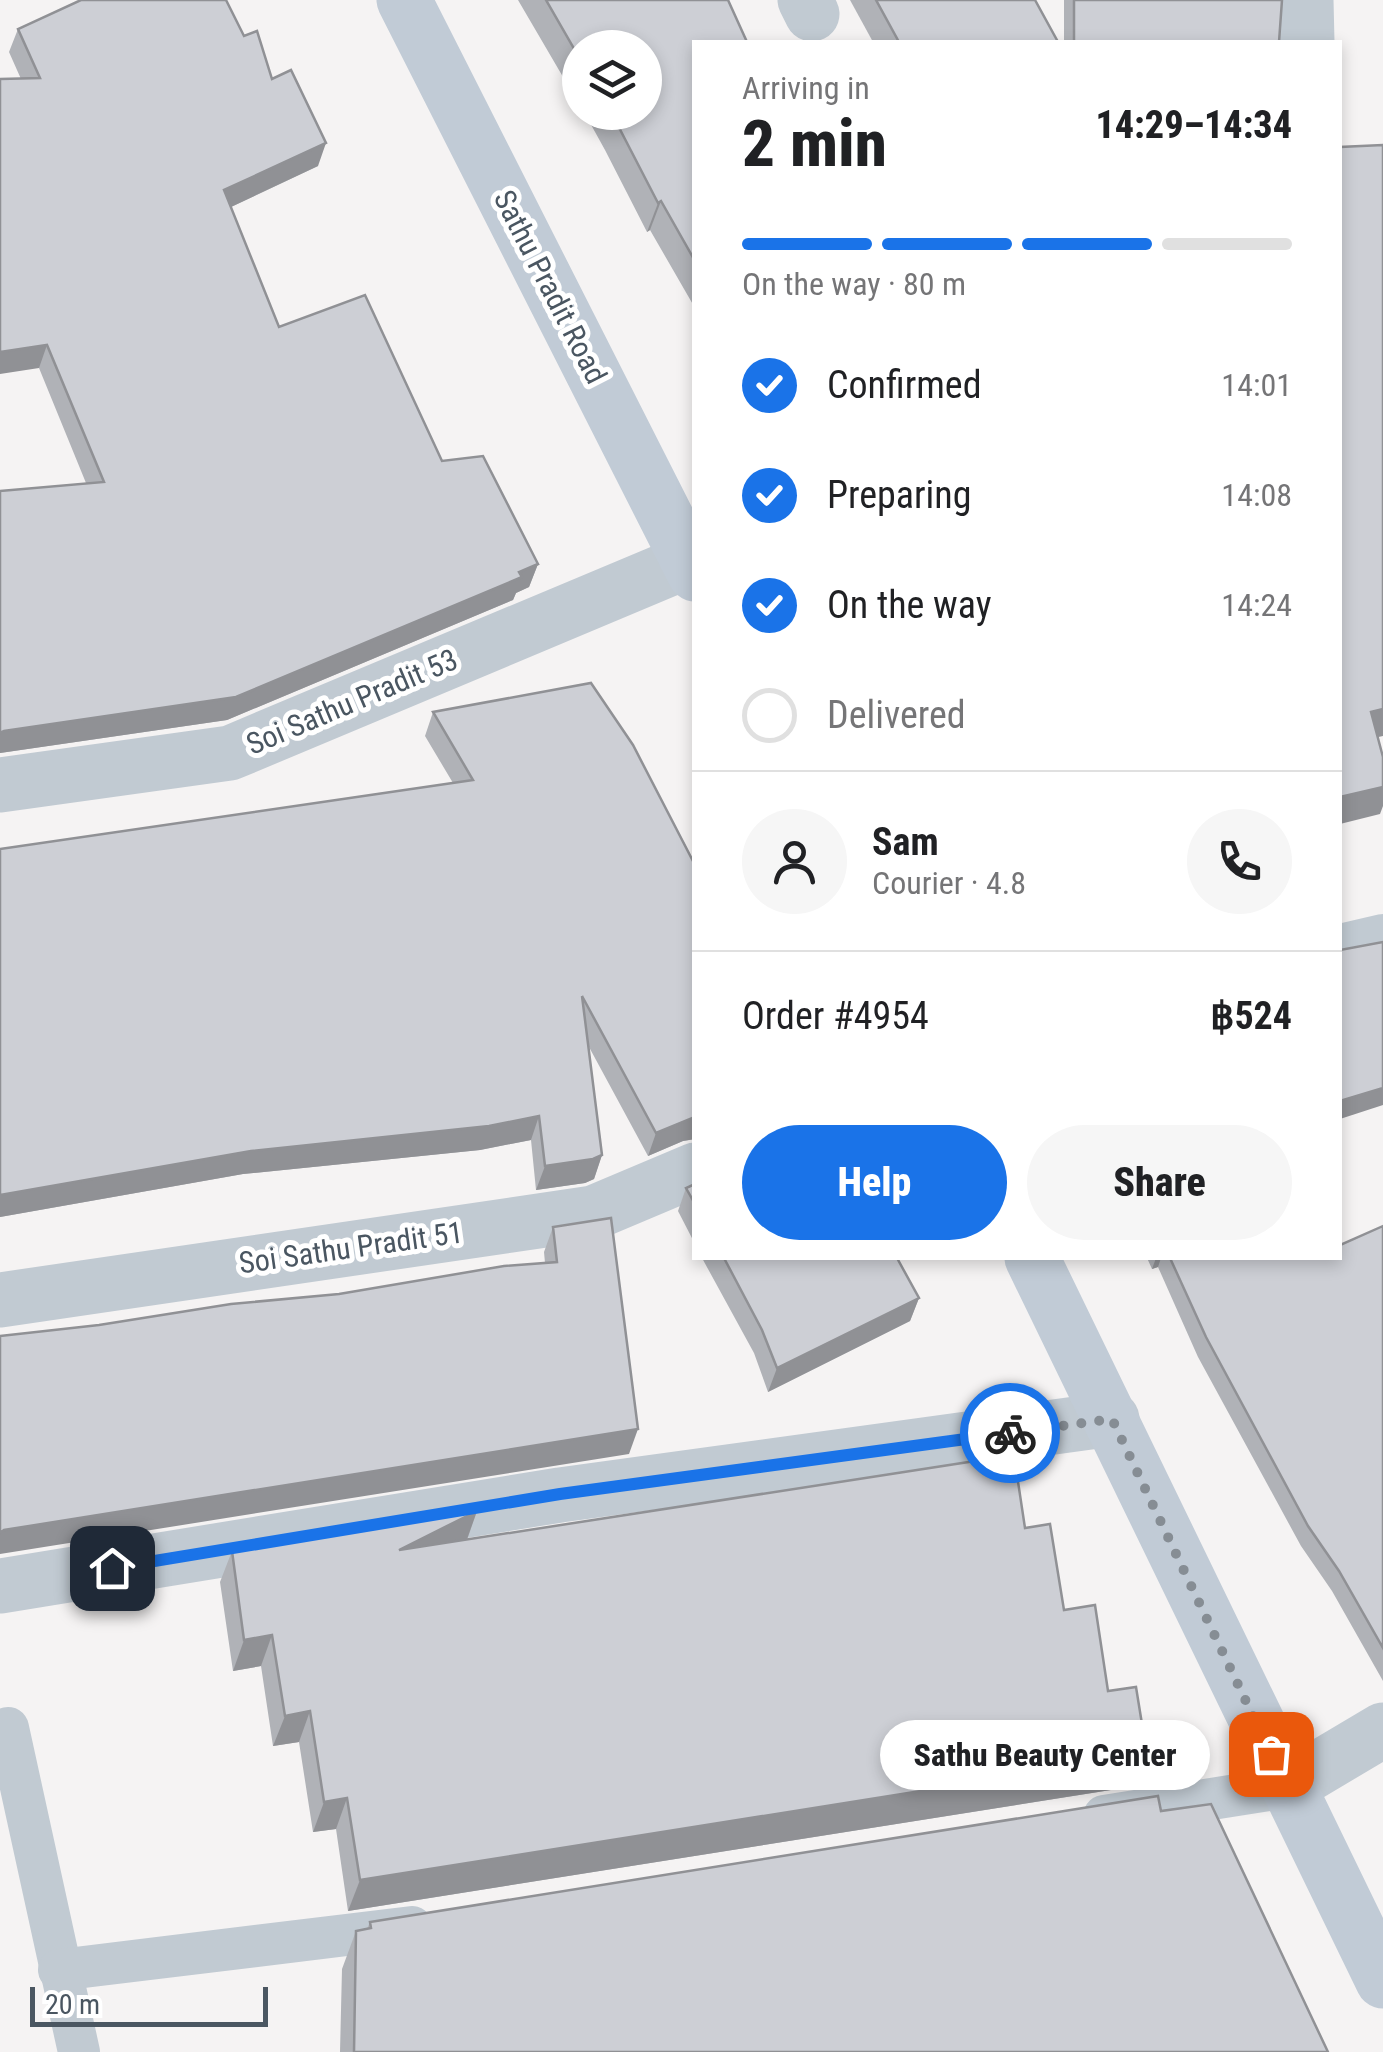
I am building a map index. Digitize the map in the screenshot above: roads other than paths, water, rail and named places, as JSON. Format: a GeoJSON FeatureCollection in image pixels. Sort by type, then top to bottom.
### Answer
{"type":"FeatureCollection","features":[{"type":"Feature","properties":{"kind":"main road","name":"Sathu Pradit Road"},"geometry":{"type":"LineString","coordinates":[[404,0],[692,568]]}},
{"type":"Feature","properties":{"kind":"main road"},"geometry":{"type":"LineString","coordinates":[[1033,1260],[1383,1981]]}},
{"type":"Feature","properties":{"kind":"street"},"geometry":{"type":"LineString","coordinates":[[1306,0],[1307,40]]}},
{"type":"Feature","properties":{"kind":"street","name":"Soi Sathu Pradit 53"},"geometry":{"type":"LineString","coordinates":[[0,785],[230,754],[692,568]]}},
{"type":"Feature","properties":{"kind":"street","name":"Soi Sathu Pradit 51"},"geometry":{"type":"LineString","coordinates":[[0,1300],[593,1213],[692,1171]]}},
{"type":"Feature","properties":{"kind":"street"},"geometry":{"type":"LineString","coordinates":[[0,1586],[560,1494],[1112,1419]]}},
{"type":"Feature","properties":{"kind":"street"},"geometry":{"type":"LineString","coordinates":[[1286,1787],[1383,1730]]}},
{"type":"Feature","properties":{"kind":"lane"},"geometry":{"type":"LineString","coordinates":[[1342,945],[1383,935]]}},
{"type":"Feature","properties":{"kind":"lane"},"geometry":{"type":"LineString","coordinates":[[8,1728],[79,2052]]}},
{"type":"Feature","properties":{"kind":"lane"},"geometry":{"type":"LineString","coordinates":[[1072,1822],[1286,1787]]}},
{"type":"Feature","properties":{"kind":"lane"},"geometry":{"type":"LineString","coordinates":[[59,1970],[447,1922]]}},
{"type":"Feature","properties":{"kind":"place","name":"Sathu Beauty Center"},"geometry":{"type":"Point","coordinates":[1271,1754]}}]}
